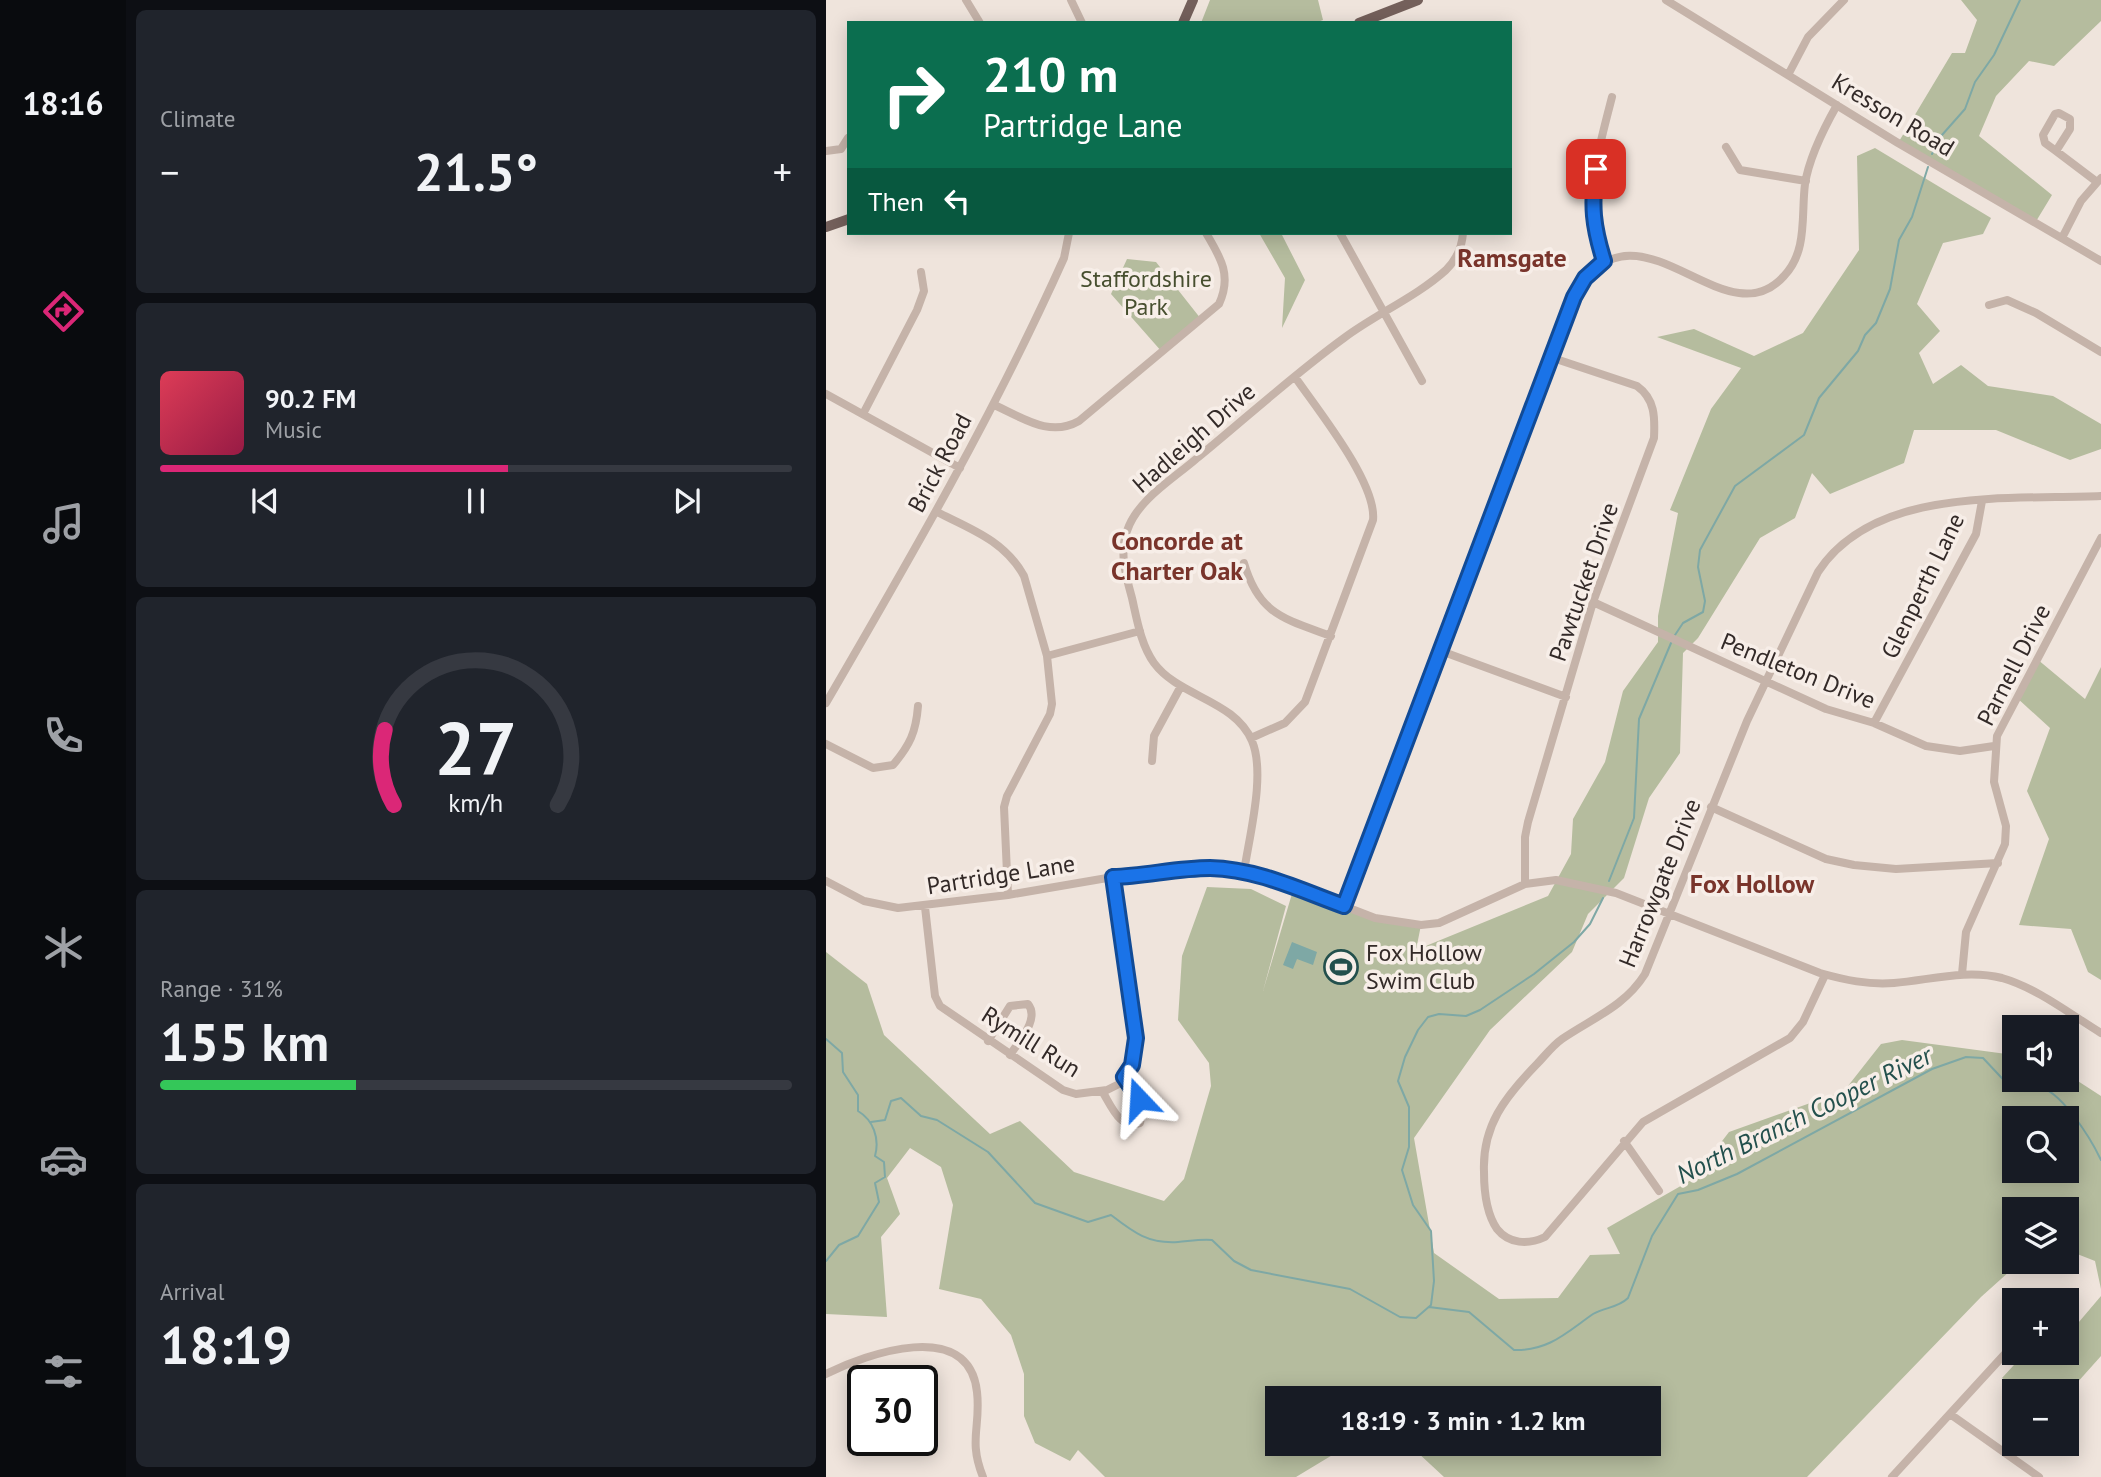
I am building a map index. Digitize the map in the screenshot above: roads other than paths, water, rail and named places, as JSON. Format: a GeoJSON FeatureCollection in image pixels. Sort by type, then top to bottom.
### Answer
{"type":"FeatureCollection","features":[{"type":"Feature","properties":{"kind":"main road"},"geometry":{"type":"LineString","coordinates":[[1184,21],[1193,0]]}},
{"type":"Feature","properties":{"kind":"main road"},"geometry":{"type":"LineString","coordinates":[[1364,21],[1418,0]]}},
{"type":"Feature","properties":{"kind":"main road"},"geometry":{"type":"LineString","coordinates":[[826,227],[847,220]]}},
{"type":"Feature","properties":{"kind":"street"},"geometry":{"type":"LineString","coordinates":[[965,0],[979,21]]}},
{"type":"Feature","properties":{"kind":"street"},"geometry":{"type":"LineString","coordinates":[[1071,0],[1081,21]]}},
{"type":"Feature","properties":{"kind":"street","name":"Kresson Road"},"geometry":{"type":"LineString","coordinates":[[1666,0],[2101,261]]}},
{"type":"Feature","properties":{"kind":"street"},"geometry":{"type":"LineString","coordinates":[[1788,75],[1808,37],[1844,0]]}},
{"type":"Feature","properties":{"kind":"street"},"geometry":{"type":"LineString","coordinates":[[1604,261],[1593,227],[1592,195],[1612,97]]}},
{"type":"Feature","properties":{"kind":"street"},"geometry":{"type":"LineString","coordinates":[[1344,906],[1574,297],[1585,278],[1604,261],[1618,256],[1642,257],[1722,289],[1744,292],[1766,290],[1785,275],[1798,254],[1805,181],[1837,105]]}},
{"type":"Feature","properties":{"kind":"street"},"geometry":{"type":"LineString","coordinates":[[2056,151],[2070,129],[2070,119],[2059,113],[2055,114],[2043,135],[2045,143],[2056,151],[2099,180],[2081,201],[2062,238]]}},
{"type":"Feature","properties":{"kind":"street"},"geometry":{"type":"LineString","coordinates":[[826,151],[841,149],[847,140]]}},
{"type":"Feature","properties":{"kind":"street"},"geometry":{"type":"LineString","coordinates":[[1726,147],[1740,170],[1805,181]]}},
{"type":"Feature","properties":{"kind":"street","name":"Brick Road"},"geometry":{"type":"LineString","coordinates":[[826,703],[937,512],[994,405],[1064,258],[1069,235]]}},
{"type":"Feature","properties":{"kind":"street"},"geometry":{"type":"LineString","coordinates":[[994,405],[1045,428],[1056,430],[1079,421],[1219,304],[1226,289],[1225,268],[1207,235]]}},
{"type":"Feature","properties":{"kind":"street"},"geometry":{"type":"LineString","coordinates":[[1341,235],[1422,382]]}},
{"type":"Feature","properties":{"kind":"street","name":"Hadleigh Drive"},"geometry":{"type":"LineString","coordinates":[[1251,738],[1234,718],[1218,705],[1181,685],[1154,663],[1140,631],[1123,553],[1131,521],[1156,493],[1344,337],[1444,272],[1459,250],[1463,235]]}},
{"type":"Feature","properties":{"kind":"street"},"geometry":{"type":"LineString","coordinates":[[863,414],[917,310],[924,291],[921,272]]}},
{"type":"Feature","properties":{"kind":"street"},"geometry":{"type":"LineString","coordinates":[[1989,305],[2007,300],[2036,313],[2101,352]]}},
{"type":"Feature","properties":{"kind":"street","name":"Pawtucket Drive"},"geometry":{"type":"LineString","coordinates":[[1525,884],[1525,837],[1593,603],[1650,454],[1655,416],[1651,399],[1637,386],[1553,358]]}},
{"type":"Feature","properties":{"kind":"street"},"geometry":{"type":"LineString","coordinates":[[1244,872],[1257,778],[1257,760],[1251,738],[1296,714],[1312,688],[1365,547],[1374,512],[1368,491],[1345,451],[1295,377]]}},
{"type":"Feature","properties":{"kind":"street"},"geometry":{"type":"LineString","coordinates":[[826,394],[960,468]]}},
{"type":"Feature","properties":{"kind":"street","name":"Harrowgate Drive"},"geometry":{"type":"LineString","coordinates":[[1825,975],[1803,1022],[1790,1038],[1643,1122],[1624,1141],[1545,1237],[1527,1242],[1514,1241],[1503,1236],[1494,1225],[1484,1173],[1486,1138],[1493,1118],[1513,1088],[1559,1041],[1626,1000],[1646,974],[1711,807],[1766,682],[1818,572],[1831,552],[1871,523],[1911,509],[1982,501],[2101,496]]}},
{"type":"Feature","properties":{"kind":"street","name":"Glenperth Lane"},"geometry":{"type":"LineString","coordinates":[[1874,723],[1976,534],[1982,501]]}},
{"type":"Feature","properties":{"kind":"street"},"geometry":{"type":"LineString","coordinates":[[937,512],[998,544],[1010,554],[1024,576],[1052,680],[1050,714],[1007,796],[1004,807],[1008,895]]}},
{"type":"Feature","properties":{"kind":"street","name":"Parnell Drive"},"geometry":{"type":"LineString","coordinates":[[1962,974],[1966,932],[1998,863],[2006,836],[1994,782],[1994,746],[2101,538]]}},
{"type":"Feature","properties":{"kind":"street"},"geometry":{"type":"LineString","coordinates":[[1244,563],[1253,592],[1278,617],[1331,636]]}},
{"type":"Feature","properties":{"kind":"street","name":"Pendleton Drive"},"geometry":{"type":"LineString","coordinates":[[1593,603],[1826,709],[1874,723],[1926,746],[1960,751],[1994,746]]}},
{"type":"Feature","properties":{"kind":"street"},"geometry":{"type":"LineString","coordinates":[[1047,656],[1140,631]]}},
{"type":"Feature","properties":{"kind":"street"},"geometry":{"type":"LineString","coordinates":[[1441,651],[1566,696]]}},
{"type":"Feature","properties":{"kind":"street"},"geometry":{"type":"LineString","coordinates":[[1152,761],[1154,736],[1181,685]]}},
{"type":"Feature","properties":{"kind":"street"},"geometry":{"type":"LineString","coordinates":[[826,744],[873,768],[893,765],[908,747],[916,731],[918,706]]}},
{"type":"Feature","properties":{"kind":"street"},"geometry":{"type":"LineString","coordinates":[[1711,807],[1826,859],[1896,869],[1998,863]]}},
{"type":"Feature","properties":{"kind":"street","name":"Partridge Lane"},"geometry":{"type":"LineString","coordinates":[[826,881],[864,901],[883,906],[925,907],[1113,877],[1208,868],[1269,877],[1397,924],[1421,925],[1439,923],[1525,884],[1556,880],[1573,882],[1616,893],[1825,975],[1867,984],[1962,974],[2002,978],[2023,987],[2101,1032]]}},
{"type":"Feature","properties":{"kind":"street"},"geometry":{"type":"LineString","coordinates":[[1102,1091],[1121,1120],[1127,1124],[1140,1123],[1143,1108],[1124,1077],[1132,1065],[1136,1038],[1113,877]]}},
{"type":"Feature","properties":{"kind":"street","name":"Rymill Run"},"geometry":{"type":"LineString","coordinates":[[925,907],[935,996],[940,1006],[1063,1090],[1076,1094],[1102,1091],[1119,1084],[1124,1077]]}},
{"type":"Feature","properties":{"kind":"street"},"geometry":{"type":"LineString","coordinates":[[988,1041],[1010,1006],[1028,1004],[1032,1014],[1031,1021],[1010,1055]]}},
{"type":"Feature","properties":{"kind":"street"},"geometry":{"type":"LineString","coordinates":[[1624,1141],[1658,1191]]}},
{"type":"Feature","properties":{"kind":"street"},"geometry":{"type":"LineString","coordinates":[[826,1374],[862,1357],[900,1348],[922,1346],[955,1354],[974,1378],[977,1391],[974,1448],[983,1477]]}},
{"type":"Feature","properties":{"kind":"street"},"geometry":{"type":"LineString","coordinates":[[1892,1477],[2002,1357]]}},
{"type":"Feature","properties":{"kind":"street"},"geometry":{"type":"LineString","coordinates":[[1950,1414],[2039,1477]]}},
{"type":"Feature","properties":{"kind":"water"},"geometry":{"type":"Polygon","coordinates":[[[1292,942],[1317,952],[1313,965],[1297,959],[1293,969],[1283,965],[1292,942]]]}},
{"type":"Feature","properties":{"kind":"waterway"},"geometry":{"type":"LineString","coordinates":[[1932,154],[1942,135],[1965,109],[1975,82],[1994,55],[2020,0]]}},
{"type":"Feature","properties":{"kind":"waterway"},"geometry":{"type":"LineString","coordinates":[[1675,635],[1683,623],[1703,612],[1705,601],[1698,567],[1700,550],[1735,486],[1804,435],[1819,398],[1858,351],[1865,335],[1876,323],[1890,289],[1899,240],[1912,217],[1928,167]]}},
{"type":"Feature","properties":{"kind":"waterway"},"geometry":{"type":"LineString","coordinates":[[1609,881],[1634,818],[1639,719],[1671,643]]}},
{"type":"Feature","properties":{"kind":"waterway","name":"North Branch Cooper River"},"geometry":{"type":"LineString","coordinates":[[871,1122],[885,1120],[891,1101],[901,1098],[921,1116],[937,1120],[988,1152],[1035,1203],[1088,1222],[1111,1215],[1134,1232],[1158,1241],[1212,1240],[1234,1261],[1251,1270],[1350,1289],[1400,1317],[1416,1318],[1431,1305],[1434,1281],[1431,1231],[1413,1205],[1402,1170],[1409,1147],[1409,1107],[1398,1081],[1405,1057],[1418,1030],[1428,1017],[1439,1014],[1466,1016],[1480,1010],[1534,974],[1574,942],[1590,924],[1603,898]]}},
{"type":"Feature","properties":{"kind":"waterway"},"geometry":{"type":"LineString","coordinates":[[826,1039],[842,1053],[843,1072],[858,1095],[858,1111],[868,1119],[874,1130],[877,1143],[875,1156],[884,1162],[885,1177],[875,1183],[879,1202],[858,1236],[839,1245],[826,1261]]}},
{"type":"Feature","properties":{"kind":"waterway","name":"North Branch Cooper River"},"geometry":{"type":"LineString","coordinates":[[1429,1307],[1469,1312],[1514,1350],[1548,1344],[1593,1314],[1620,1304],[1628,1298],[1652,1236],[1678,1194],[1698,1190],[1737,1174],[1932,1069],[1966,1057],[1983,1058],[2013,1090],[2035,1086],[2055,1095],[2074,1116],[2101,1160]]}},
{"type":"Feature","properties":{"kind":"place","name":"Fox Hollow Swim Club"},"geometry":{"type":"Point","coordinates":[1341,967]}},
{"type":"Feature","properties":{"kind":"district","name":"Ramsgate"},"geometry":{"type":"Point","coordinates":[1512,258]}},
{"type":"Feature","properties":{"kind":"district","name":"Concorde at Charter Oak"},"geometry":{"type":"Point","coordinates":[1177,556]}},
{"type":"Feature","properties":{"kind":"district","name":"Fox Hollow"},"geometry":{"type":"Point","coordinates":[1752,884]}},
{"type":"Feature","properties":{"kind":"park label","name":"Staffordshire Park"},"geometry":{"type":"Point","coordinates":[1146,293]}}]}
